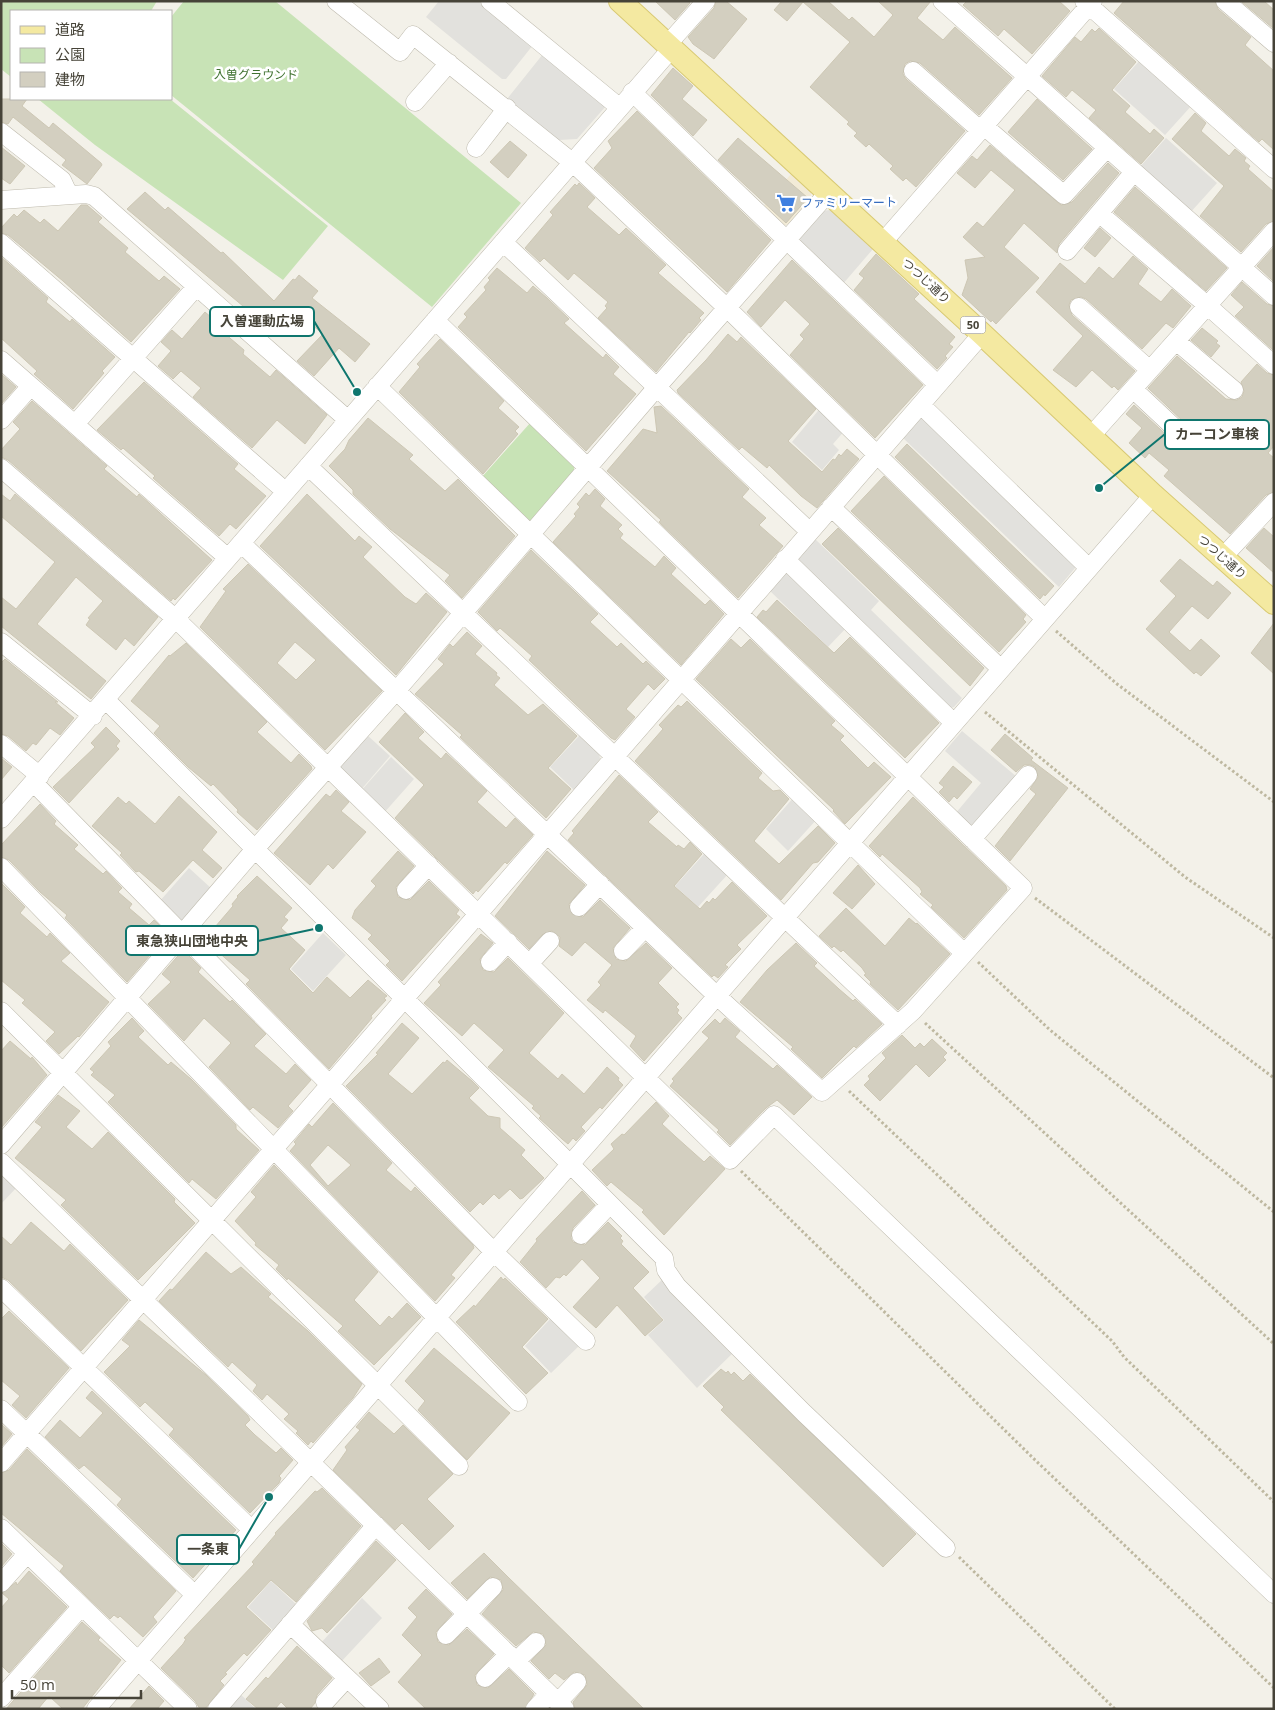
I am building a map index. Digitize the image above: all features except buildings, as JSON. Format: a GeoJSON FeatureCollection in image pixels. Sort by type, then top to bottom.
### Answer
{"type":"FeatureCollection","features":[{"type":"Feature","properties":{"kind":"main road","name":"つつじ通り"},"geometry":{"type":"LineString","coordinates":[[620,1],[982,334],[1090,437],[1274,603]]}},
{"type":"Feature","properties":{"kind":"street"},"geometry":{"type":"LineString","coordinates":[[490,1],[619,107]]}},
{"type":"Feature","properties":{"kind":"street"},"geometry":{"type":"LineString","coordinates":[[1,819],[93,716],[285,490],[308,466],[572,162],[706,1]]}},
{"type":"Feature","properties":{"kind":"street"},"geometry":{"type":"LineString","coordinates":[[942,1],[1274,296]]}},
{"type":"Feature","properties":{"kind":"street"},"geometry":{"type":"LineString","coordinates":[[1225,1],[1274,44]]}},
{"type":"Feature","properties":{"kind":"street"},"geometry":{"type":"LineString","coordinates":[[882,242],[1027,77],[1089,3],[1274,169]]}},
{"type":"Feature","properties":{"kind":"street"},"geometry":{"type":"LineString","coordinates":[[342,6],[400,52],[414,34],[572,162],[727,308],[1044,619]]}},
{"type":"Feature","properties":{"kind":"street"},"geometry":{"type":"LineString","coordinates":[[415,102],[449,63]]}},
{"type":"Feature","properties":{"kind":"street"},"geometry":{"type":"LineString","coordinates":[[913,71],[1064,195],[1107,148]]}},
{"type":"Feature","properties":{"kind":"street"},"geometry":{"type":"LineString","coordinates":[[632,92],[937,384]]}},
{"type":"Feature","properties":{"kind":"street"},"geometry":{"type":"LineString","coordinates":[[476,148],[506,108]]}},
{"type":"Feature","properties":{"kind":"street"},"geometry":{"type":"LineString","coordinates":[[1,132],[62,180],[69,195]]}},
{"type":"Feature","properties":{"kind":"street"},"geometry":{"type":"LineString","coordinates":[[1067,251],[1134,172]]}},
{"type":"Feature","properties":{"kind":"street"},"geometry":{"type":"LineString","coordinates":[[1,1145],[129,999],[327,767],[464,613],[657,386],[828,193]]}},
{"type":"Feature","properties":{"kind":"street"},"geometry":{"type":"LineString","coordinates":[[1,200],[86,194],[94,196],[347,419]]}},
{"type":"Feature","properties":{"kind":"street"},"geometry":{"type":"LineString","coordinates":[[1100,214],[1274,365]]}},
{"type":"Feature","properties":{"kind":"street"},"geometry":{"type":"LineString","coordinates":[[1090,437],[1274,231]]}},
{"type":"Feature","properties":{"kind":"street"},"geometry":{"type":"LineString","coordinates":[[1,242],[285,490]]}},
{"type":"Feature","properties":{"kind":"street"},"geometry":{"type":"LineString","coordinates":[[503,242],[809,531]]}},
{"type":"Feature","properties":{"kind":"street"},"geometry":{"type":"LineString","coordinates":[[76,424],[196,287]]}},
{"type":"Feature","properties":{"kind":"street"},"geometry":{"type":"LineString","coordinates":[[1079,307],[1150,370]]}},
{"type":"Feature","properties":{"kind":"street"},"geometry":{"type":"LineString","coordinates":[[241,543],[645,928],[820,1091],[824,1091],[838,1080],[913,1011],[1023,888],[435,320]]}},
{"type":"Feature","properties":{"kind":"street"},"geometry":{"type":"LineString","coordinates":[[1,1463],[982,334]]}},
{"type":"Feature","properties":{"kind":"street"},"geometry":{"type":"LineString","coordinates":[[1176,341],[1234,390]]}},
{"type":"Feature","properties":{"kind":"street"},"geometry":{"type":"LineString","coordinates":[[1,360],[228,558]]}},
{"type":"Feature","properties":{"kind":"street"},"geometry":{"type":"LineString","coordinates":[[377,386],[680,680],[965,952]]}},
{"type":"Feature","properties":{"kind":"street"},"geometry":{"type":"LineString","coordinates":[[1,420],[30,387]]}},
{"type":"Feature","properties":{"kind":"street"},"geometry":{"type":"LineString","coordinates":[[1133,389],[1180,433]]}},
{"type":"Feature","properties":{"kind":"street"},"geometry":{"type":"LineString","coordinates":[[921,405],[1089,568]]}},
{"type":"Feature","properties":{"kind":"street"},"geometry":{"type":"LineString","coordinates":[[308,466],[898,1025]]}},
{"type":"Feature","properties":{"kind":"street"},"geometry":{"type":"LineString","coordinates":[[1,468],[176,619],[730,1160],[774,1115],[1274,1594]]}},
{"type":"Feature","properties":{"kind":"street"},"geometry":{"type":"LineString","coordinates":[[96,1709],[1153,494]]}},
{"type":"Feature","properties":{"kind":"street"},"geometry":{"type":"LineString","coordinates":[[1222,558],[1274,502]]}},
{"type":"Feature","properties":{"kind":"street"},"geometry":{"type":"LineString","coordinates":[[831,507],[1001,669]]}},
{"type":"Feature","properties":{"kind":"street"},"geometry":{"type":"LineString","coordinates":[[785,559],[954,723]]}},
{"type":"Feature","properties":{"kind":"street"},"geometry":{"type":"LineString","coordinates":[[1,642],[93,716]]}},
{"type":"Feature","properties":{"kind":"street"},"geometry":{"type":"LineString","coordinates":[[106,700],[664,1258],[666,1270],[677,1286],[804,1414],[946,1548]]}},
{"type":"Feature","properties":{"kind":"street"},"geometry":{"type":"LineString","coordinates":[[1,744],[330,1085],[494,1252],[586,1341]]}},
{"type":"Feature","properties":{"kind":"street"},"geometry":{"type":"LineString","coordinates":[[972,839],[1028,775]]}},
{"type":"Feature","properties":{"kind":"street"},"geometry":{"type":"LineString","coordinates":[[406,890],[429,865]]}},
{"type":"Feature","properties":{"kind":"street"},"geometry":{"type":"LineString","coordinates":[[1,867],[518,1402]]}},
{"type":"Feature","properties":{"kind":"street"},"geometry":{"type":"LineString","coordinates":[[579,908],[600,884]]}},
{"type":"Feature","properties":{"kind":"street"},"geometry":{"type":"LineString","coordinates":[[623,950],[645,928]]}},
{"type":"Feature","properties":{"kind":"street"},"geometry":{"type":"LineString","coordinates":[[490,962],[508,942]]}},
{"type":"Feature","properties":{"kind":"street"},"geometry":{"type":"LineString","coordinates":[[530,963],[550,942]]}},
{"type":"Feature","properties":{"kind":"street"},"geometry":{"type":"LineString","coordinates":[[1,1011],[212,1218],[459,1466]]}},
{"type":"Feature","properties":{"kind":"street"},"geometry":{"type":"LineString","coordinates":[[1,1162],[557,1702]]}},
{"type":"Feature","properties":{"kind":"street"},"geometry":{"type":"LineString","coordinates":[[581,1235],[610,1204]]}},
{"type":"Feature","properties":{"kind":"street"},"geometry":{"type":"LineString","coordinates":[[1,1288],[252,1530]]}},
{"type":"Feature","properties":{"kind":"street"},"geometry":{"type":"LineString","coordinates":[[1,1409],[195,1595]]}},
{"type":"Feature","properties":{"kind":"street"},"geometry":{"type":"LineString","coordinates":[[217,1709],[376,1525]]}},
{"type":"Feature","properties":{"kind":"street"},"geometry":{"type":"LineString","coordinates":[[1,1528],[188,1709]]}},
{"type":"Feature","properties":{"kind":"street"},"geometry":{"type":"LineString","coordinates":[[1,1583],[27,1554]]}},
{"type":"Feature","properties":{"kind":"street"},"geometry":{"type":"LineString","coordinates":[[446,1635],[493,1587]]}},
{"type":"Feature","properties":{"kind":"street"},"geometry":{"type":"LineString","coordinates":[[1,1698],[81,1607]]}},
{"type":"Feature","properties":{"kind":"street"},"geometry":{"type":"LineString","coordinates":[[290,1624],[380,1709]]}},
{"type":"Feature","properties":{"kind":"street"},"geometry":{"type":"LineString","coordinates":[[485,1678],[536,1642]]}},
{"type":"Feature","properties":{"kind":"street"},"geometry":{"type":"LineString","coordinates":[[325,1702],[347,1678]]}},
{"type":"Feature","properties":{"kind":"street"},"geometry":{"type":"LineString","coordinates":[[535,1709],[557,1702],[577,1682]]}},
{"type":"Feature","properties":{"kind":"path"},"geometry":{"type":"LineString","coordinates":[[1044,619],[1117,684],[1274,802]]}},
{"type":"Feature","properties":{"kind":"path"},"geometry":{"type":"LineString","coordinates":[[973,701],[1185,877],[1274,938]]}},
{"type":"Feature","properties":{"kind":"path"},"geometry":{"type":"LineString","coordinates":[[1023,888],[1079,933],[1274,1078]]}},
{"type":"Feature","properties":{"kind":"path"},"geometry":{"type":"LineString","coordinates":[[965,952],[1050,1030],[1274,1212]]}},
{"type":"Feature","properties":{"kind":"path"},"geometry":{"type":"LineString","coordinates":[[913,1011],[1274,1344]]}},
{"type":"Feature","properties":{"kind":"path"},"geometry":{"type":"LineString","coordinates":[[838,1080],[1112,1341],[1124,1357],[1274,1502]]}},
{"type":"Feature","properties":{"kind":"path"},"geometry":{"type":"LineString","coordinates":[[730,1160],[1024,1450],[1274,1688]]}},
{"type":"Feature","properties":{"kind":"path"},"geometry":{"type":"LineString","coordinates":[[946,1548],[959,1557],[1115,1709]]}},
{"type":"Feature","properties":{"kind":"shaded area"},"geometry":{"type":"Polygon","coordinates":[[[439,1],[478,1],[533,45],[506,79],[502,79],[426,17],[439,1]]]}},
{"type":"Feature","properties":{"kind":"shaded area"},"geometry":{"type":"Polygon","coordinates":[[[543,54],[606,106],[577,139],[559,140],[507,99],[543,54]]]}},
{"type":"Feature","properties":{"kind":"shaded area"},"geometry":{"type":"Polygon","coordinates":[[[1142,58],[1193,104],[1165,135],[1114,89],[1142,58]]]}},
{"type":"Feature","properties":{"kind":"shaded area"},"geometry":{"type":"Polygon","coordinates":[[[1166,138],[1217,183],[1189,214],[1138,169],[1166,138]]]}},
{"type":"Feature","properties":{"kind":"shaded area","name":"ファミリーマート"},"geometry":{"type":"Polygon","coordinates":[[[791,174],[811,192],[811,199],[789,224],[782,226],[763,207],[791,174]]]}},
{"type":"Feature","properties":{"kind":"shaded area"},"geometry":{"type":"Polygon","coordinates":[[[830,210],[873,249],[842,285],[801,246],[800,237],[822,211],[830,210]]]}},
{"type":"Feature","properties":{"kind":"shaded area"},"geometry":{"type":"Polygon","coordinates":[[[822,406],[846,429],[833,444],[839,450],[822,470],[792,442],[822,406]]]}},
{"type":"Feature","properties":{"kind":"shaded area"},"geometry":{"type":"Polygon","coordinates":[[[917,418],[925,418],[1075,561],[1075,568],[1059,587],[902,437],[917,418]]]}},
{"type":"Feature","properties":{"kind":"shaded area"},"geometry":{"type":"Polygon","coordinates":[[[814,538],[879,601],[871,610],[962,698],[954,707],[947,709],[798,564],[798,557],[814,538]]]}},
{"type":"Feature","properties":{"kind":"shaded area"},"geometry":{"type":"Polygon","coordinates":[[[792,573],[848,626],[828,647],[769,590],[784,574],[792,573]]]}},
{"type":"Feature","properties":{"kind":"shaded area"},"geometry":{"type":"Polygon","coordinates":[[[962,731],[1017,777],[975,827],[968,826],[955,814],[981,783],[945,751],[962,731]]]}},
{"type":"Feature","properties":{"kind":"shaded area"},"geometry":{"type":"Polygon","coordinates":[[[366,734],[390,756],[360,791],[340,772],[340,764],[366,734]]]}},
{"type":"Feature","properties":{"kind":"shaded area"},"geometry":{"type":"Polygon","coordinates":[[[580,735],[599,753],[600,759],[574,790],[550,767],[580,735]]]}},
{"type":"Feature","properties":{"kind":"shaded area"},"geometry":{"type":"Polygon","coordinates":[[[391,757],[414,779],[383,814],[360,792],[391,757]]]}},
{"type":"Feature","properties":{"kind":"shaded area"},"geometry":{"type":"Polygon","coordinates":[[[794,797],[817,819],[788,851],[766,829],[794,797]]]}},
{"type":"Feature","properties":{"kind":"shaded area"},"geometry":{"type":"Polygon","coordinates":[[[705,853],[728,874],[698,907],[675,886],[705,853]]]}},
{"type":"Feature","properties":{"kind":"shaded area"},"geometry":{"type":"Polygon","coordinates":[[[189,868],[212,889],[184,920],[177,921],[159,902],[189,868]]]}},
{"type":"Feature","properties":{"kind":"shaded area"},"geometry":{"type":"Polygon","coordinates":[[[323,933],[346,955],[313,991],[291,969],[323,933]]]}},
{"type":"Feature","properties":{"kind":"shaded area"},"geometry":{"type":"Polygon","coordinates":[[[1,1170],[18,1186],[1,1204],[1,1170]]]}},
{"type":"Feature","properties":{"kind":"shaded area"},"geometry":{"type":"Polygon","coordinates":[[[665,1277],[735,1351],[697,1388],[648,1335],[664,1320],[644,1297],[665,1277]]]}},
{"type":"Feature","properties":{"kind":"shaded area"},"geometry":{"type":"Polygon","coordinates":[[[552,1317],[580,1345],[551,1373],[525,1346],[552,1317]]]}},
{"type":"Feature","properties":{"kind":"shaded area"},"geometry":{"type":"Polygon","coordinates":[[[271,1581],[298,1606],[275,1632],[248,1607],[271,1581]]]}},
{"type":"Feature","properties":{"kind":"shaded area"},"geometry":{"type":"Polygon","coordinates":[[[362,1598],[382,1618],[340,1663],[320,1644],[362,1598]]]}},
{"type":"Feature","properties":{"kind":"shaded area"},"geometry":{"type":"Polygon","coordinates":[[[237,1691],[256,1709],[222,1709],[237,1691]]]}},
{"type":"Feature","properties":{"kind":"green space"},"geometry":{"type":"Polygon","coordinates":[[[1,1],[157,1],[152,10],[10,10],[10,76],[1,69],[1,1]]]}},
{"type":"Feature","properties":{"kind":"green space","name":"入曽グラウンド"},"geometry":{"type":"Polygon","coordinates":[[[184,1],[275,1],[521,203],[432,307],[172,96],[172,16],[184,1]]]}},
{"type":"Feature","properties":{"kind":"green space"},"geometry":{"type":"Polygon","coordinates":[[[39,100],[171,100],[328,226],[283,280],[95,145],[39,100]]]}},
{"type":"Feature","properties":{"kind":"green space"},"geometry":{"type":"Polygon","coordinates":[[[531,422],[574,466],[574,472],[530,522],[481,478],[531,422]]]}},
{"type":"Feature","properties":{"kind":"place","name":"ファミリーマート"},"geometry":{"type":"Point","coordinates":[786,203]}},
{"type":"Feature","properties":{"kind":"place","name":"入曽運動広場"},"geometry":{"type":"Point","coordinates":[357,392]}},
{"type":"Feature","properties":{"kind":"place","name":"カーコン車検"},"geometry":{"type":"Point","coordinates":[1099,488]}},
{"type":"Feature","properties":{"kind":"place","name":"東急狭山団地中央"},"geometry":{"type":"Point","coordinates":[319,928]}},
{"type":"Feature","properties":{"kind":"place","name":"一条東"},"geometry":{"type":"Point","coordinates":[269,1497]}}]}
